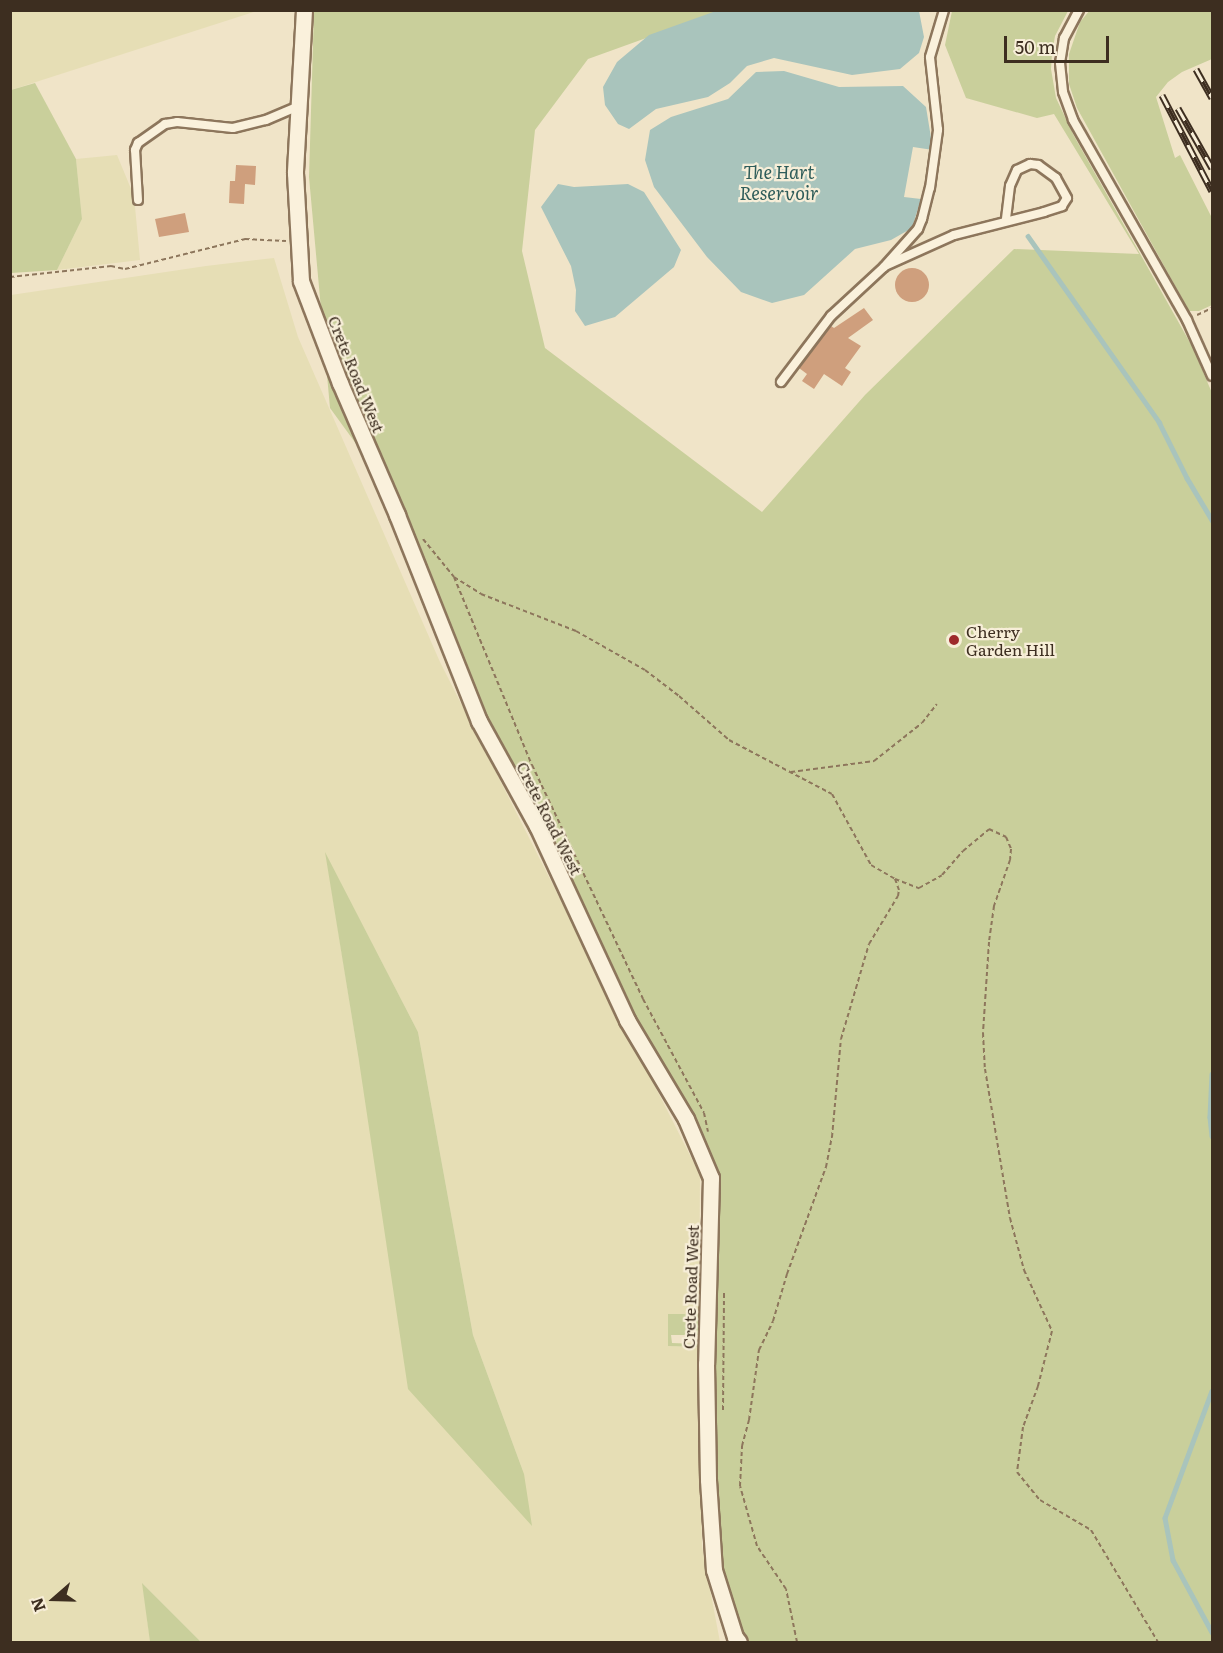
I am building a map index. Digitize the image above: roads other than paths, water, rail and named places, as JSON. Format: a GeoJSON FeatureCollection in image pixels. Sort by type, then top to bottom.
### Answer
{"type":"FeatureCollection","features":[{"type":"Feature","properties":{"kind":"street","name":"Crete Road West"},"geometry":{"type":"LineString","coordinates":[[304,10],[295,173],[302,281],[336,373],[397,515],[479,721],[537,826],[627,1020],[686,1119],[711,1178],[706,1364],[708,1480],[714,1570],[735,1637],[739,1642]]}},
{"type":"Feature","properties":{"kind":"lane"},"geometry":{"type":"LineString","coordinates":[[781,382],[831,316],[884,267],[918,229],[930,188],[938,130],[930,57],[944,10]]}},
{"type":"Feature","properties":{"kind":"lane"},"geometry":{"type":"LineString","coordinates":[[1079,10],[1064,38],[1060,63],[1063,92],[1089,149],[1187,320],[1212,376]]}},
{"type":"Feature","properties":{"kind":"lane"},"geometry":{"type":"LineString","coordinates":[[138,200],[135,150],[138,143],[165,124],[177,122],[232,128],[266,120],[299,106]]}},
{"type":"Feature","properties":{"kind":"lane"},"geometry":{"type":"LineString","coordinates":[[884,267],[954,235],[1062,206],[1067,198],[1056,178],[1038,165],[1030,164],[1017,170],[1010,186],[1006,221]]}},
{"type":"Feature","properties":{"kind":"water"},"geometry":{"type":"Polygon","coordinates":[[[716,11],[919,11],[924,37],[919,53],[900,69],[852,75],[774,58],[747,66],[730,83],[708,97],[656,109],[629,129],[618,124],[605,105],[603,87],[617,62],[649,35],[716,11]]]}},
{"type":"Feature","properties":{"kind":"water","name":"The Hart Reservoir"},"geometry":{"type":"Polygon","coordinates":[[[784,71],[839,87],[903,86],[926,107],[933,150],[913,147],[904,197],[921,199],[912,228],[891,240],[855,249],[804,295],[772,303],[741,292],[707,257],[654,187],[645,160],[650,130],[671,117],[728,99],[756,72],[784,71]]]}},
{"type":"Feature","properties":{"kind":"water"},"geometry":{"type":"Polygon","coordinates":[[[558,184],[574,187],[628,184],[644,192],[681,250],[674,267],[615,317],[585,326],[575,311],[576,290],[571,266],[541,207],[558,184]]]}},
{"type":"Feature","properties":{"kind":"waterway"},"geometry":{"type":"LineString","coordinates":[[1028,236],[1159,422],[1187,478],[1212,520]]}},
{"type":"Feature","properties":{"kind":"waterway"},"geometry":{"type":"LineString","coordinates":[[1212,1074],[1210,1117],[1212,1136]]}},
{"type":"Feature","properties":{"kind":"waterway"},"geometry":{"type":"LineString","coordinates":[[1212,1391],[1165,1518],[1173,1560],[1212,1632]]}},
{"type":"Feature","properties":{"kind":"railway"},"geometry":{"type":"LineString","coordinates":[[1196,69],[1212,98]]}},
{"type":"Feature","properties":{"kind":"railway"},"geometry":{"type":"LineString","coordinates":[[1162,95],[1212,191]]}},
{"type":"Feature","properties":{"kind":"railway"},"geometry":{"type":"LineString","coordinates":[[1178,108],[1212,168]]}},
{"type":"Feature","properties":{"kind":"place","name":"Cherry Garden Hill"},"geometry":{"type":"Point","coordinates":[954,640]}}]}
